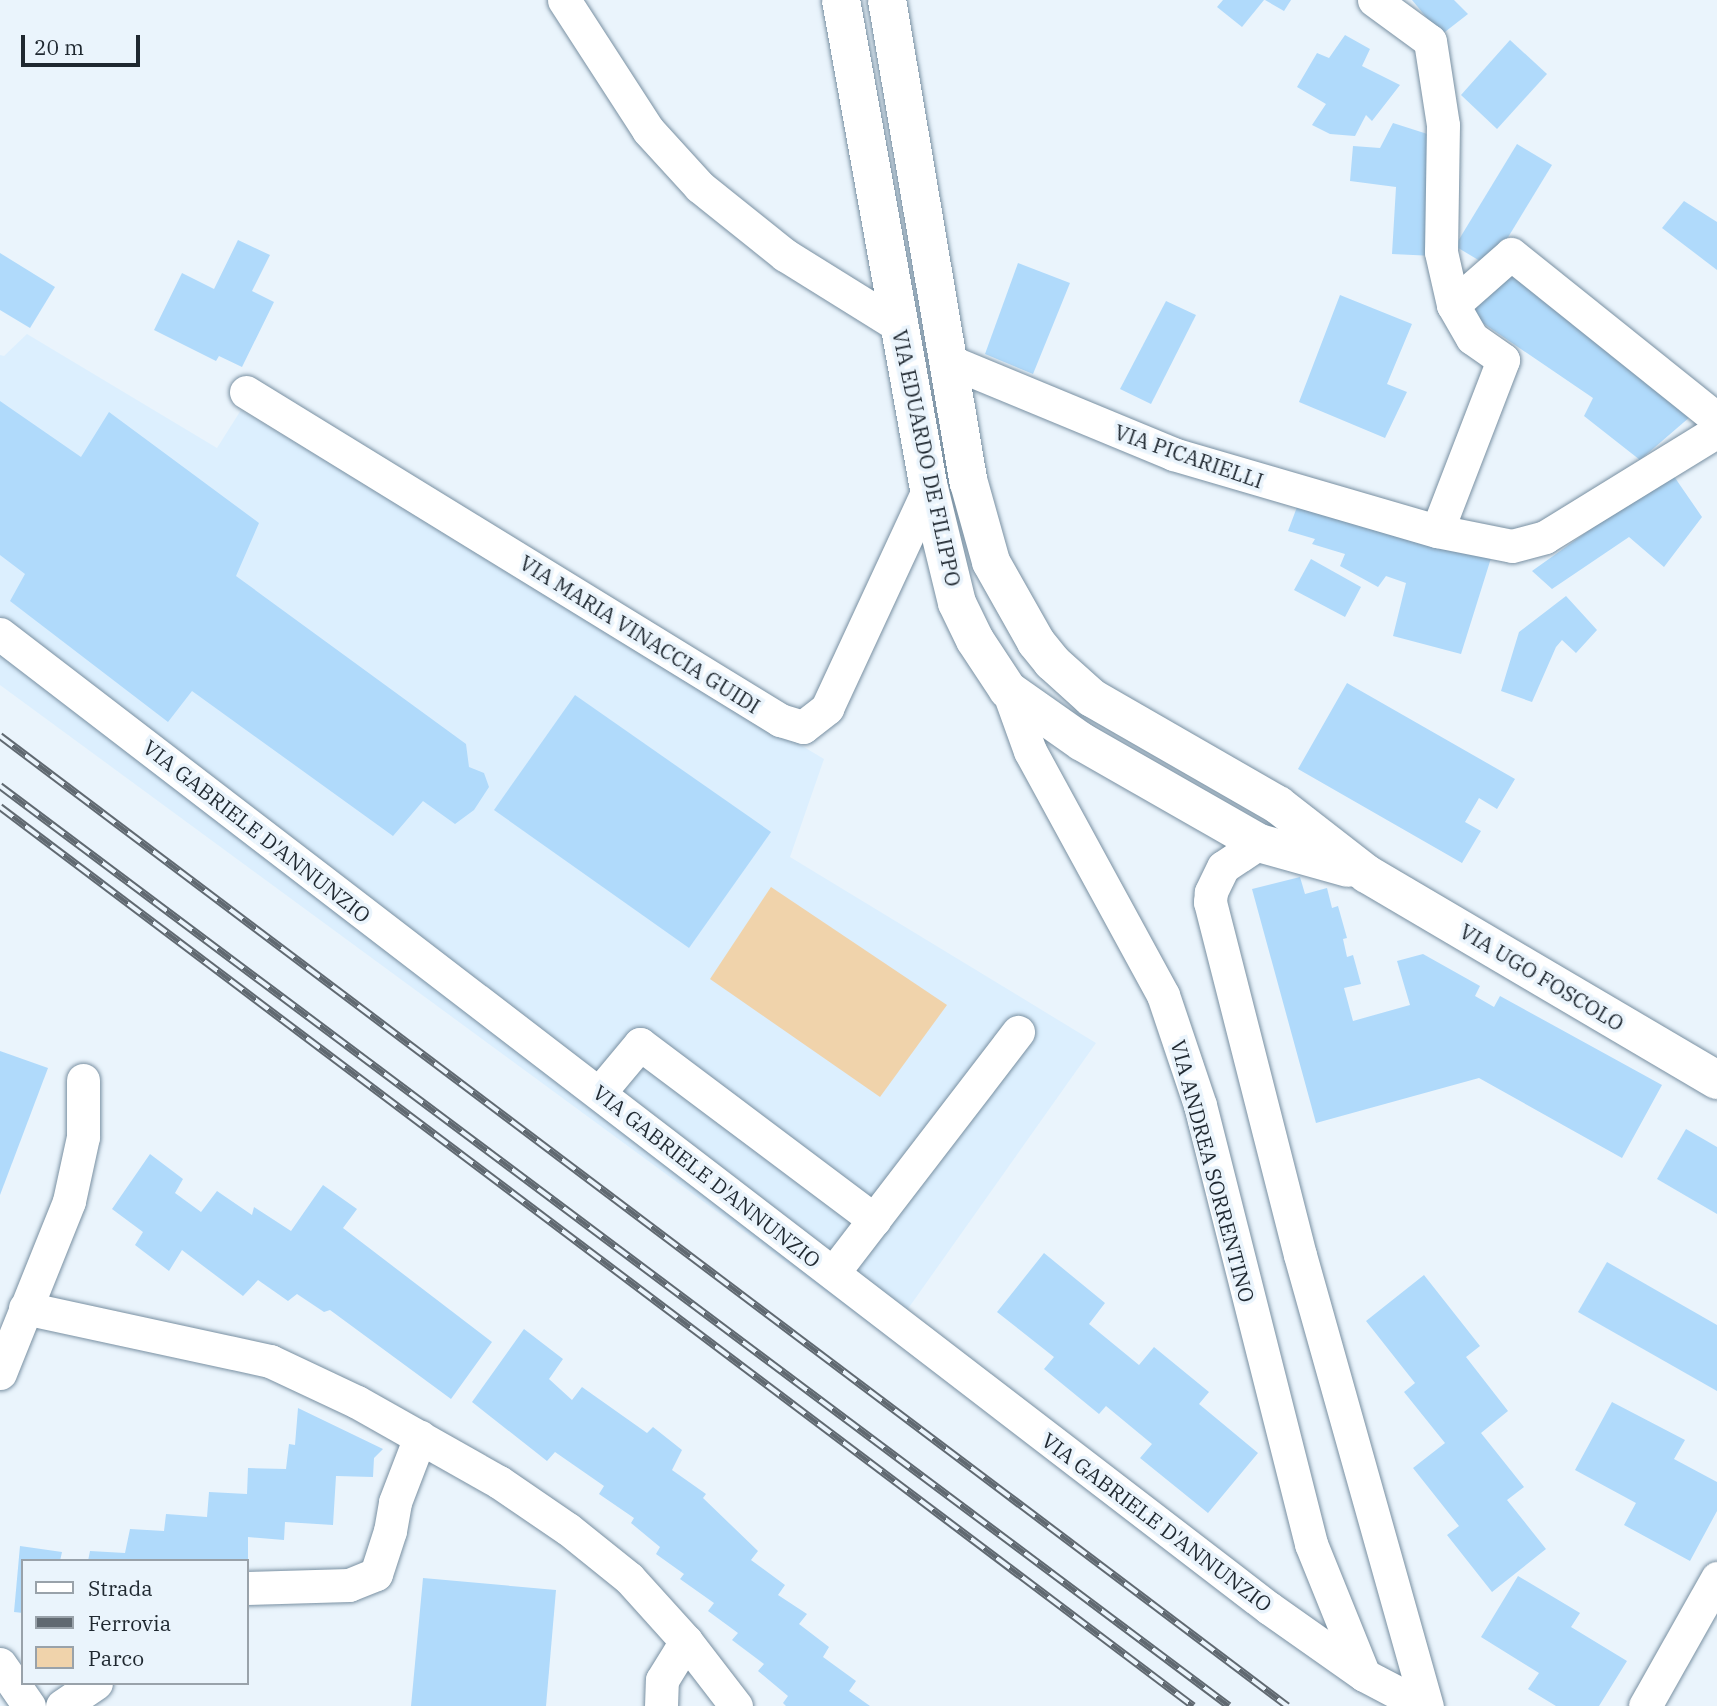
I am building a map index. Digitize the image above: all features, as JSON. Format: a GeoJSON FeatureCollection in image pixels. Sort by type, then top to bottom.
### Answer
{"type":"FeatureCollection","features":[{"type":"Feature","properties":{"kind":"street"},"geometry":{"type":"LineString","coordinates":[[564,0],[648,130],[700,187],[785,255],[900,326]]}},
{"type":"Feature","properties":{"kind":"street","name":"VIA EDUARDO DE FILIPPO"},"geometry":{"type":"LineString","coordinates":[[841,0],[929,488],[957,603],[975,640],[1008,690],[1082,742],[1259,843],[1367,874]]}},
{"type":"Feature","properties":{"kind":"street","name":"VIA EDUARDO DE FILIPPO"},"geometry":{"type":"LineString","coordinates":[[887,0],[970,483],[991,562],[1008,597],[1052,662],[1092,698],[1278,805],[1367,874]]}},
{"type":"Feature","properties":{"kind":"street"},"geometry":{"type":"LineString","coordinates":[[1374,0],[1430,41],[1443,125],[1441,251],[1453,305],[1472,338],[1503,360],[1437,531]]}},
{"type":"Feature","properties":{"kind":"street"},"geometry":{"type":"LineString","coordinates":[[1453,305],[1511,254],[1717,419]]}},
{"type":"Feature","properties":{"kind":"street","name":"VIA PICARIELLI"},"geometry":{"type":"LineString","coordinates":[[949,361],[1173,454],[1437,531],[1512,546],[1545,537],[1717,431]]}},
{"type":"Feature","properties":{"kind":"street","name":"VIA MARIA VINACCIA GUIDI"},"geometry":{"type":"LineString","coordinates":[[246,392],[780,720],[803,727],[827,708],[929,488]]}},
{"type":"Feature","properties":{"kind":"street","name":"VIA GABRIELE D'ANNUNZIO"},"geometry":{"type":"LineString","coordinates":[[0,634],[1269,1608],[1364,1675],[1425,1706]]}},
{"type":"Feature","properties":{"kind":"street","name":"VIA ANDREA SORRENTINO"},"geometry":{"type":"LineString","coordinates":[[1008,690],[1030,751],[1163,995],[1200,1105],[1311,1545],[1364,1675]]}},
{"type":"Feature","properties":{"kind":"street"},"geometry":{"type":"LineString","coordinates":[[1259,843],[1223,867],[1211,892],[1210,902],[1296,1242],[1425,1706]]}},
{"type":"Feature","properties":{"kind":"street","name":"VIA UGO FOSCOLO"},"geometry":{"type":"LineString","coordinates":[[1367,874],[1717,1080]]}},
{"type":"Feature","properties":{"kind":"street"},"geometry":{"type":"LineString","coordinates":[[833,1273],[1018,1032]]}},
{"type":"Feature","properties":{"kind":"street"},"geometry":{"type":"LineString","coordinates":[[599,1093],[640,1044],[874,1220]]}},
{"type":"Feature","properties":{"kind":"street"},"geometry":{"type":"LineString","coordinates":[[0,1373],[69,1201],[83,1137],[83,1080]]}},
{"type":"Feature","properties":{"kind":"street"},"geometry":{"type":"LineString","coordinates":[[25,1308],[270,1361],[357,1402],[420,1437],[499,1482],[568,1529],[629,1578],[687,1641],[736,1706]]}},
{"type":"Feature","properties":{"kind":"street"},"geometry":{"type":"LineString","coordinates":[[248,1588],[349,1585],[376,1574],[390,1531],[395,1502],[420,1437]]}},
{"type":"Feature","properties":{"kind":"street"},"geometry":{"type":"LineString","coordinates":[[1645,1706],[1717,1578]]}},
{"type":"Feature","properties":{"kind":"street"},"geometry":{"type":"LineString","coordinates":[[661,1706],[662,1680],[687,1641]]}},
{"type":"Feature","properties":{"kind":"street"},"geometry":{"type":"LineString","coordinates":[[0,1664],[29,1706]]}},
{"type":"Feature","properties":{"kind":"street"},"geometry":{"type":"LineString","coordinates":[[62,1706],[99,1691]]}},
{"type":"Feature","properties":{"kind":"shaded area"},"geometry":{"type":"Polygon","coordinates":[[[27,334],[217,448],[241,410],[824,759],[790,857],[1096,1043],[888,1337],[0,685],[0,355],[4,356],[27,334]]]}},
{"type":"Feature","properties":{"kind":"green space"},"geometry":{"type":"Polygon","coordinates":[[[771,887],[947,1005],[880,1097],[710,979],[771,887]]]}},
{"type":"Feature","properties":{"kind":"building"},"geometry":{"type":"Polygon","coordinates":[[[1223,0],[1264,0],[1242,27],[1217,7],[1223,0]]]}},
{"type":"Feature","properties":{"kind":"building"},"geometry":{"type":"Polygon","coordinates":[[[1265,0],[1291,0],[1284,11],[1265,0]]]}},
{"type":"Feature","properties":{"kind":"building"},"geometry":{"type":"Polygon","coordinates":[[[1412,0],[1454,0],[1468,14],[1441,35],[1412,0]]]}},
{"type":"Feature","properties":{"kind":"building"},"geometry":{"type":"Polygon","coordinates":[[[1345,35],[1370,49],[1362,66],[1400,85],[1372,121],[1366,115],[1355,136],[1330,134],[1312,125],[1326,104],[1297,87],[1317,53],[1329,58],[1345,35]]]}},
{"type":"Feature","properties":{"kind":"building"},"geometry":{"type":"Polygon","coordinates":[[[1510,40],[1547,74],[1497,129],[1461,95],[1510,40]]]}},
{"type":"Feature","properties":{"kind":"building"},"geometry":{"type":"Polygon","coordinates":[[[1393,123],[1443,139],[1434,256],[1392,254],[1396,187],[1350,181],[1353,146],[1380,148],[1393,123]]]}},
{"type":"Feature","properties":{"kind":"building"},"geometry":{"type":"Polygon","coordinates":[[[1517,144],[1552,165],[1490,267],[1455,246],[1517,144]]]}},
{"type":"Feature","properties":{"kind":"building"},"geometry":{"type":"Polygon","coordinates":[[[1684,201],[1717,222],[1717,270],[1662,228],[1684,201]]]}},
{"type":"Feature","properties":{"kind":"building"},"geometry":{"type":"Polygon","coordinates":[[[238,240],[270,255],[252,291],[274,302],[242,367],[219,356],[216,361],[154,330],[182,273],[214,289],[238,240]]]}},
{"type":"Feature","properties":{"kind":"building"},"geometry":{"type":"Polygon","coordinates":[[[0,253],[55,287],[30,328],[0,310],[0,253]]]}},
{"type":"Feature","properties":{"kind":"building"},"geometry":{"type":"Polygon","coordinates":[[[1018,263],[1070,283],[1033,374],[985,354],[1018,263]]]}},
{"type":"Feature","properties":{"kind":"building"},"geometry":{"type":"Polygon","coordinates":[[[1501,266],[1698,410],[1640,460],[1584,416],[1593,398],[1471,315],[1470,306],[1501,266]]]}},
{"type":"Feature","properties":{"kind":"building"},"geometry":{"type":"Polygon","coordinates":[[[1340,295],[1412,324],[1387,384],[1407,392],[1385,438],[1299,402],[1340,295]]]}},
{"type":"Feature","properties":{"kind":"building"},"geometry":{"type":"Polygon","coordinates":[[[1166,301],[1196,315],[1151,404],[1120,389],[1166,301]]]}},
{"type":"Feature","properties":{"kind":"building"},"geometry":{"type":"Polygon","coordinates":[[[0,401],[81,457],[109,412],[259,523],[236,576],[466,744],[469,767],[484,773],[489,787],[474,810],[455,824],[423,801],[393,836],[192,691],[168,722],[10,601],[25,574],[0,555],[0,401]]]}},
{"type":"Feature","properties":{"kind":"building"},"geometry":{"type":"Polygon","coordinates":[[[1671,472],[1702,517],[1664,567],[1629,537],[1552,589],[1532,571],[1671,472]]]}},
{"type":"Feature","properties":{"kind":"building"},"geometry":{"type":"Polygon","coordinates":[[[1297,507],[1492,555],[1461,654],[1393,636],[1406,583],[1386,576],[1378,587],[1340,566],[1345,554],[1312,544],[1315,539],[1288,531],[1297,507]]]}},
{"type":"Feature","properties":{"kind":"building"},"geometry":{"type":"Polygon","coordinates":[[[1311,559],[1361,587],[1345,617],[1294,590],[1311,559]]]}},
{"type":"Feature","properties":{"kind":"building"},"geometry":{"type":"Polygon","coordinates":[[[1566,596],[1597,630],[1576,653],[1562,640],[1556,647],[1532,702],[1501,691],[1519,632],[1566,596]]]}},
{"type":"Feature","properties":{"kind":"building"},"geometry":{"type":"Polygon","coordinates":[[[1347,683],[1515,779],[1497,809],[1479,798],[1465,822],[1481,831],[1462,863],[1298,769],[1347,683]]]}},
{"type":"Feature","properties":{"kind":"building"},"geometry":{"type":"Polygon","coordinates":[[[575,695],[771,832],[689,948],[494,810],[575,695]]]}},
{"type":"Feature","properties":{"kind":"building"},"geometry":{"type":"Polygon","coordinates":[[[1300,877],[1305,894],[1327,888],[1332,908],[1338,906],[1347,938],[1343,939],[1347,957],[1353,955],[1361,984],[1344,988],[1353,1021],[1410,1005],[1397,961],[1423,954],[1480,986],[1475,996],[1494,1007],[1500,996],[1662,1085],[1622,1158],[1479,1078],[1316,1123],[1252,889],[1300,877]]]}},
{"type":"Feature","properties":{"kind":"building"},"geometry":{"type":"Polygon","coordinates":[[[0,1051],[48,1068],[0,1195],[0,1051]]]}},
{"type":"Feature","properties":{"kind":"building"},"geometry":{"type":"Polygon","coordinates":[[[1686,1129],[1717,1147],[1717,1214],[1657,1179],[1686,1129]]]}},
{"type":"Feature","properties":{"kind":"building"},"geometry":{"type":"Polygon","coordinates":[[[150,1154],[183,1179],[175,1193],[201,1212],[217,1191],[252,1215],[254,1207],[291,1231],[323,1185],[357,1209],[343,1228],[492,1342],[451,1399],[330,1310],[324,1312],[297,1294],[288,1301],[258,1280],[243,1296],[182,1250],[169,1271],[135,1245],[143,1232],[112,1209],[150,1154]]]}},
{"type":"Feature","properties":{"kind":"building"},"geometry":{"type":"Polygon","coordinates":[[[1044,1253],[1105,1303],[1089,1324],[1139,1365],[1154,1347],[1209,1392],[1199,1404],[1258,1453],[1208,1513],[1140,1458],[1152,1444],[1106,1406],[1099,1414],[1044,1369],[1054,1357],[997,1312],[1044,1253]]]}},
{"type":"Feature","properties":{"kind":"building"},"geometry":{"type":"Polygon","coordinates":[[[1607,1262],[1717,1325],[1717,1391],[1578,1312],[1607,1262]]]}},
{"type":"Feature","properties":{"kind":"building"},"geometry":{"type":"Polygon","coordinates":[[[1424,1275],[1480,1346],[1466,1357],[1508,1411],[1481,1433],[1524,1487],[1507,1500],[1546,1549],[1492,1592],[1447,1535],[1459,1526],[1413,1468],[1445,1443],[1404,1392],[1415,1383],[1366,1321],[1424,1275]]]}},
{"type":"Feature","properties":{"kind":"building"},"geometry":{"type":"Polygon","coordinates":[[[524,1329],[563,1359],[549,1379],[572,1400],[582,1387],[647,1433],[653,1427],[682,1450],[672,1470],[706,1494],[703,1498],[758,1551],[751,1560],[785,1585],[778,1595],[807,1614],[799,1624],[829,1647],[823,1657],[856,1681],[849,1691],[870,1706],[786,1706],[783,1703],[788,1696],[758,1671],[764,1664],[732,1640],[738,1633],[708,1611],[714,1603],[680,1579],[684,1574],[656,1554],[660,1547],[631,1523],[634,1518],[599,1494],[604,1486],[555,1452],[547,1461],[472,1402],[524,1329]]]}},
{"type":"Feature","properties":{"kind":"building"},"geometry":{"type":"Polygon","coordinates":[[[1612,1402],[1685,1440],[1674,1459],[1717,1482],[1717,1511],[1690,1561],[1624,1525],[1636,1503],[1575,1470],[1612,1402]]]}},
{"type":"Feature","properties":{"kind":"building"},"geometry":{"type":"Polygon","coordinates":[[[298,1408],[383,1449],[374,1458],[373,1477],[336,1476],[333,1525],[285,1522],[284,1540],[248,1537],[248,1559],[88,1559],[90,1551],[125,1553],[130,1529],[164,1531],[166,1514],[207,1517],[209,1492],[247,1494],[248,1468],[286,1469],[289,1444],[295,1445],[298,1408]]]}},
{"type":"Feature","properties":{"kind":"building"},"geometry":{"type":"Polygon","coordinates":[[[20,1546],[62,1552],[60,1559],[21,1559],[21,1613],[14,1612],[20,1546]]]}},
{"type":"Feature","properties":{"kind":"building"},"geometry":{"type":"Polygon","coordinates":[[[1518,1576],[1580,1613],[1571,1627],[1627,1661],[1599,1706],[1556,1706],[1528,1689],[1539,1673],[1481,1637],[1518,1576]]]}},
{"type":"Feature","properties":{"kind":"building"},"geometry":{"type":"Polygon","coordinates":[[[423,1578],[556,1590],[546,1706],[411,1706],[423,1578]]]}},
{"type":"Feature","properties":{"kind":"railway"},"geometry":{"type":"LineString","coordinates":[[0,736],[1287,1706]]}},
{"type":"Feature","properties":{"kind":"railway"},"geometry":{"type":"LineString","coordinates":[[0,786],[1229,1706]]}},
{"type":"Feature","properties":{"kind":"railway"},"geometry":{"type":"LineString","coordinates":[[0,807],[1193,1706]]}}]}
